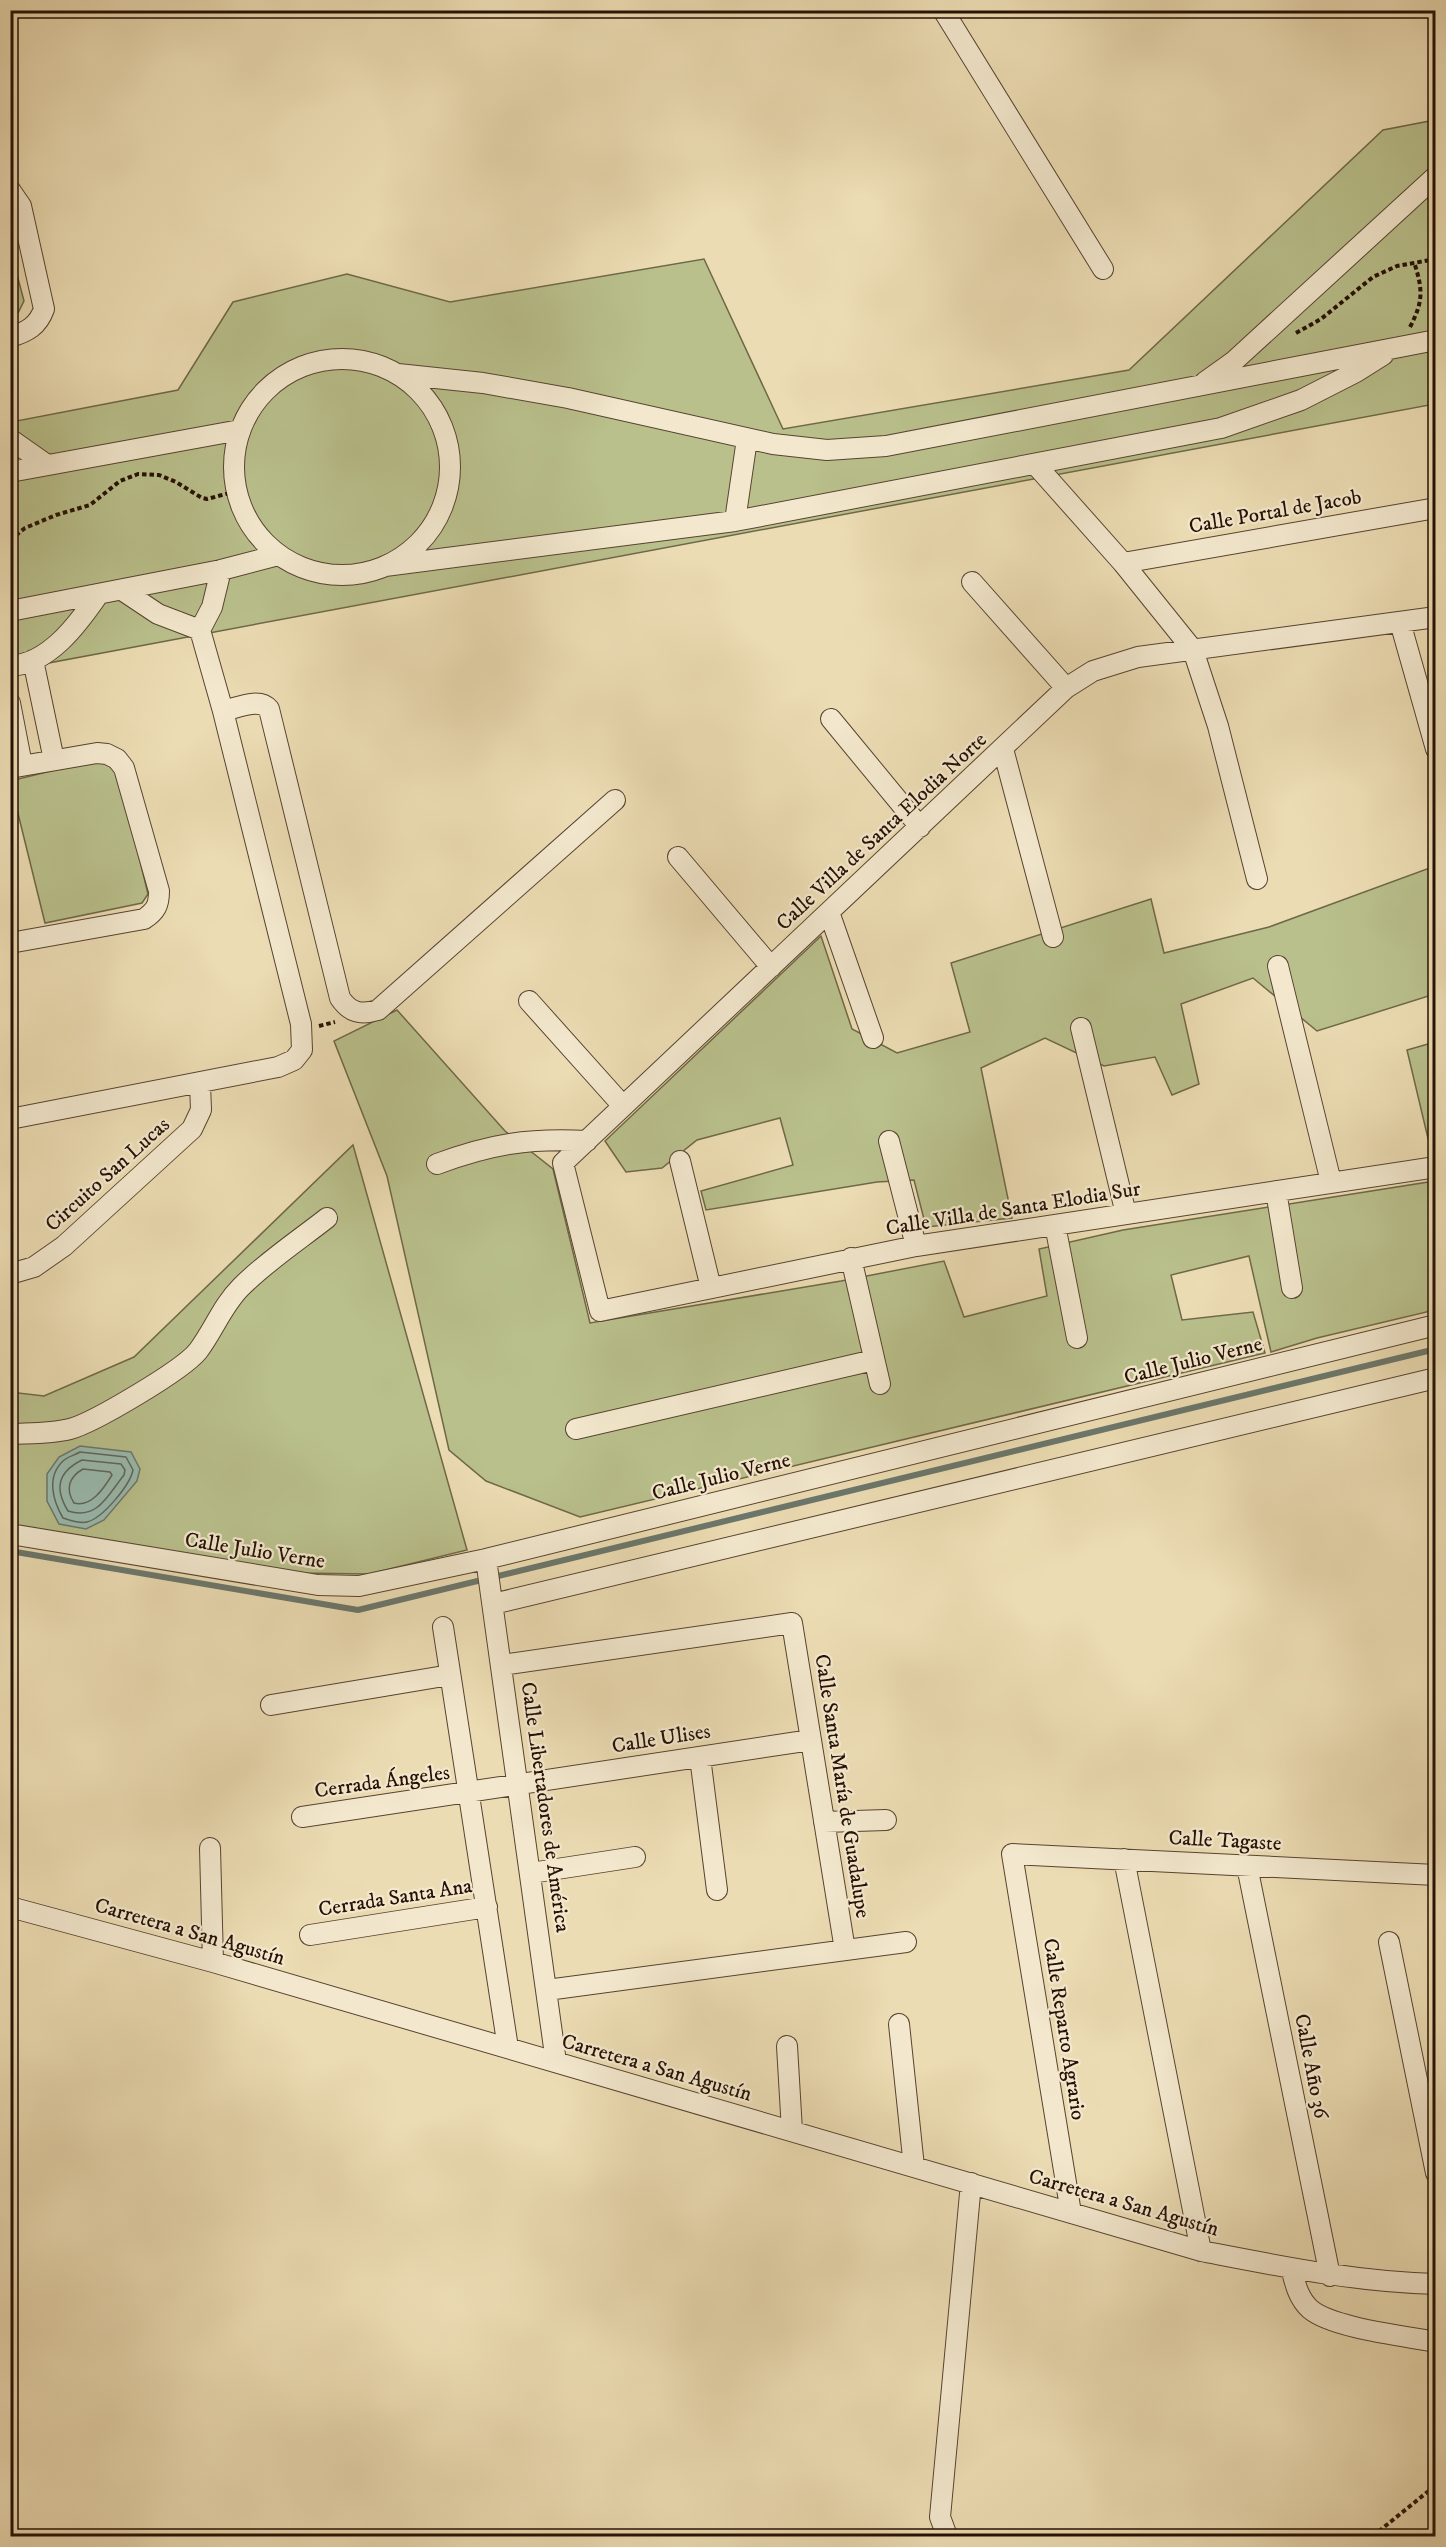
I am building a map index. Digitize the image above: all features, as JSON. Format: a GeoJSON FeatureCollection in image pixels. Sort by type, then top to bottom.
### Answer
{"type":"FeatureCollection","features":[{"type":"Feature","properties":{"kind":"street"},"geometry":{"type":"LineString","coordinates":[[943,10],[1103,268]]}},
{"type":"Feature","properties":{"kind":"street"},"geometry":{"type":"LineString","coordinates":[[1197,387],[1233,363],[1436,176]]}},
{"type":"Feature","properties":{"kind":"street"},"geometry":{"type":"LineString","coordinates":[[10,190],[21,206],[44,309],[37,324],[28,331],[10,337]]}},
{"type":"Feature","properties":{"kind":"street"},"geometry":{"type":"LineString","coordinates":[[1393,348],[1356,372],[1301,400],[1261,416],[1221,428],[735,521],[385,566],[352,574],[317,572],[278,555],[256,535],[242,509],[237,491],[234,464],[240,430],[249,411],[278,380],[300,367],[333,359],[367,361],[398,374],[483,383],[568,398],[747,439],[797,448],[827,450],[886,446],[1197,387],[1393,348],[1436,340]]}},
{"type":"Feature","properties":{"kind":"street"},"geometry":{"type":"LineString","coordinates":[[385,566],[413,548],[421,539],[435,522],[448,490],[450,457],[442,424],[424,396],[398,374]]}},
{"type":"Feature","properties":{"kind":"street"},"geometry":{"type":"LineString","coordinates":[[10,472],[240,430]]}},
{"type":"Feature","properties":{"kind":"street"},"geometry":{"type":"LineString","coordinates":[[10,439],[47,465]]}},
{"type":"Feature","properties":{"kind":"street"},"geometry":{"type":"LineString","coordinates":[[735,521],[747,439]]}},
{"type":"Feature","properties":{"kind":"street"},"geometry":{"type":"LineString","coordinates":[[1035,464],[1123,562],[1193,651],[1239,802],[1257,879]]}},
{"type":"Feature","properties":{"kind":"street","name":"Calle Portal de Jacob"},"geometry":{"type":"LineString","coordinates":[[1123,562],[1436,508]]}},
{"type":"Feature","properties":{"kind":"street"},"geometry":{"type":"LineString","coordinates":[[10,612],[221,570],[278,555]]}},
{"type":"Feature","properties":{"kind":"street"},"geometry":{"type":"LineString","coordinates":[[10,1119],[278,1068],[294,1060],[302,1050],[301,1024],[223,711],[200,630],[212,607],[221,570]]}},
{"type":"Feature","properties":{"kind":"street"},"geometry":{"type":"LineString","coordinates":[[972,582],[1066,688]]}},
{"type":"Feature","properties":{"kind":"street"},"geometry":{"type":"LineString","coordinates":[[122,590],[158,614],[200,630]]}},
{"type":"Feature","properties":{"kind":"street"},"geometry":{"type":"LineString","coordinates":[[10,666],[33,660],[71,632],[98,596]]}},
{"type":"Feature","properties":{"kind":"street","name":"Calle Villa de Santa Elodia Norte"},"geometry":{"type":"LineString","coordinates":[[600,1311],[563,1163],[1066,688],[1093,671],[1138,657],[1436,617]]}},
{"type":"Feature","properties":{"kind":"street"},"geometry":{"type":"LineString","coordinates":[[1400,622],[1436,749]]}},
{"type":"Feature","properties":{"kind":"street"},"geometry":{"type":"LineString","coordinates":[[33,660],[54,760]]}},
{"type":"Feature","properties":{"kind":"street"},"geometry":{"type":"LineString","coordinates":[[223,711],[259,703],[265,704],[269,709],[340,998],[352,1011],[366,1014],[378,1010],[615,800]]}},
{"type":"Feature","properties":{"kind":"street"},"geometry":{"type":"LineString","coordinates":[[10,704],[16,767],[97,753],[107,754],[117,759],[124,768],[159,891],[159,903],[153,913],[144,919],[10,943]]}},
{"type":"Feature","properties":{"kind":"street"},"geometry":{"type":"LineString","coordinates":[[831,719],[920,827]]}},
{"type":"Feature","properties":{"kind":"street"},"geometry":{"type":"LineString","coordinates":[[1003,749],[1053,937]]}},
{"type":"Feature","properties":{"kind":"street"},"geometry":{"type":"LineString","coordinates":[[678,857],[771,968]]}},
{"type":"Feature","properties":{"kind":"street"},"geometry":{"type":"LineString","coordinates":[[830,912],[873,1038]]}},
{"type":"Feature","properties":{"kind":"street"},"geometry":{"type":"LineString","coordinates":[[1278,966],[1331,1182]]}},
{"type":"Feature","properties":{"kind":"street"},"geometry":{"type":"LineString","coordinates":[[529,1002],[623,1106]]}},
{"type":"Feature","properties":{"kind":"street"},"geometry":{"type":"LineString","coordinates":[[1081,1028],[1126,1214]]}},
{"type":"Feature","properties":{"kind":"street","name":"Circuito San Lucas"},"geometry":{"type":"LineString","coordinates":[[10,1274],[34,1267],[64,1246],[192,1129],[201,1110],[200,1084]]}},
{"type":"Feature","properties":{"kind":"street"},"geometry":{"type":"LineString","coordinates":[[437,1164],[473,1151],[511,1142],[549,1139],[587,1141]]}},
{"type":"Feature","properties":{"kind":"street"},"geometry":{"type":"LineString","coordinates":[[889,1141],[916,1246]]}},
{"type":"Feature","properties":{"kind":"street"},"geometry":{"type":"LineString","coordinates":[[680,1161],[711,1288]]}},
{"type":"Feature","properties":{"kind":"street","name":"Calle Villa de Santa Elodia Sur"},"geometry":{"type":"LineString","coordinates":[[600,1311],[916,1246],[1436,1167]]}},
{"type":"Feature","properties":{"kind":"street"},"geometry":{"type":"LineString","coordinates":[[1276,1191],[1292,1288]]}},
{"type":"Feature","properties":{"kind":"street"},"geometry":{"type":"LineString","coordinates":[[10,1434],[71,1428],[93,1419],[182,1367],[198,1351],[225,1303],[243,1285],[327,1218]]}},
{"type":"Feature","properties":{"kind":"street"},"geometry":{"type":"LineString","coordinates":[[1055,1225],[1077,1338]]}},
{"type":"Feature","properties":{"kind":"street"},"geometry":{"type":"LineString","coordinates":[[851,1258],[879,1384]]}},
{"type":"Feature","properties":{"kind":"street","name":"Calle Julio Verne"},"geometry":{"type":"LineString","coordinates":[[10,1534],[318,1585],[358,1586],[487,1564],[1436,1325]]}},
{"type":"Feature","properties":{"kind":"street"},"geometry":{"type":"LineString","coordinates":[[576,1429],[874,1360]]}},
{"type":"Feature","properties":{"kind":"street"},"geometry":{"type":"LineString","coordinates":[[492,1596],[1436,1378]]}},
{"type":"Feature","properties":{"kind":"street","name":"Calle Libertadores de América"},"geometry":{"type":"LineString","coordinates":[[487,1564],[556,2062]]}},
{"type":"Feature","properties":{"kind":"street","name":"Calle Santa María de Guadalupe"},"geometry":{"type":"LineString","coordinates":[[502,1665],[792,1623],[845,1950],[547,1990]]}},
{"type":"Feature","properties":{"kind":"street"},"geometry":{"type":"LineString","coordinates":[[442,1627],[508,2048]]}},
{"type":"Feature","properties":{"kind":"street"},"geometry":{"type":"LineString","coordinates":[[271,1705],[450,1675]]}},
{"type":"Feature","properties":{"kind":"street","name":"Calle Ulises"},"geometry":{"type":"LineString","coordinates":[[469,1792],[811,1740]]}},
{"type":"Feature","properties":{"kind":"street"},"geometry":{"type":"LineString","coordinates":[[699,1757],[717,1890]]}},
{"type":"Feature","properties":{"kind":"street","name":"Cerrada Ángeles"},"geometry":{"type":"LineString","coordinates":[[302,1817],[469,1792]]}},
{"type":"Feature","properties":{"kind":"street"},"geometry":{"type":"LineString","coordinates":[[824,1822],[886,1820]]}},
{"type":"Feature","properties":{"kind":"street"},"geometry":{"type":"LineString","coordinates":[[210,1848],[213,1962]]}},
{"type":"Feature","properties":{"kind":"street","name":"Calle Tagaste"},"geometry":{"type":"LineString","coordinates":[[1012,1854],[1436,1875]]}},
{"type":"Feature","properties":{"kind":"street","name":"Calle Reparto Agrario"},"geometry":{"type":"LineString","coordinates":[[1012,1854],[1071,2212]]}},
{"type":"Feature","properties":{"kind":"street"},"geometry":{"type":"LineString","coordinates":[[531,1873],[635,1857]]}},
{"type":"Feature","properties":{"kind":"street"},"geometry":{"type":"LineString","coordinates":[[1124,1859],[1201,2251]]}},
{"type":"Feature","properties":{"kind":"street","name":"Calle Año 36"},"geometry":{"type":"LineString","coordinates":[[1247,1866],[1330,2276]]}},
{"type":"Feature","properties":{"kind":"street","name":"Carretera a San Agustín"},"geometry":{"type":"LineString","coordinates":[[10,1907],[213,1962],[1201,2251],[1330,2276],[1398,2283],[1436,2284]]}},
{"type":"Feature","properties":{"kind":"street","name":"Cerrada Santa Ana"},"geometry":{"type":"LineString","coordinates":[[310,1935],[486,1907]]}},
{"type":"Feature","properties":{"kind":"street"},"geometry":{"type":"LineString","coordinates":[[1389,1941],[1436,2173]]}},
{"type":"Feature","properties":{"kind":"street"},"geometry":{"type":"LineString","coordinates":[[845,1950],[906,1942]]}},
{"type":"Feature","properties":{"kind":"street"},"geometry":{"type":"LineString","coordinates":[[899,2024],[914,2167]]}},
{"type":"Feature","properties":{"kind":"street"},"geometry":{"type":"LineString","coordinates":[[787,2046],[792,2131]]}},
{"type":"Feature","properties":{"kind":"street"},"geometry":{"type":"LineString","coordinates":[[945,2534],[940,2517],[972,2183]]}},
{"type":"Feature","properties":{"kind":"street"},"geometry":{"type":"LineString","coordinates":[[1291,2268],[1298,2295],[1310,2309],[1327,2320],[1436,2342]]}},
{"type":"Feature","properties":{"kind":"path"},"geometry":{"type":"LineString","coordinates":[[1292,335],[1322,319],[1373,277],[1396,266],[1415,265],[1436,260]]}},
{"type":"Feature","properties":{"kind":"path"},"geometry":{"type":"LineString","coordinates":[[1393,348],[1409,329],[1419,309],[1421,286],[1415,265]]}},
{"type":"Feature","properties":{"kind":"path"},"geometry":{"type":"LineString","coordinates":[[10,540],[25,528],[56,515],[90,505],[120,481],[138,474],[159,475],[207,499],[237,491]]}},
{"type":"Feature","properties":{"kind":"path"},"geometry":{"type":"LineString","coordinates":[[301,1024],[329,1025],[352,1011]]}},
{"type":"Feature","properties":{"kind":"path"},"geometry":{"type":"LineString","coordinates":[[1372,2536],[1436,2485]]}},
{"type":"Feature","properties":{"kind":"green space"},"geometry":{"type":"Polygon","coordinates":[[[1435,120],[1435,404],[11,670],[11,422],[178,390],[233,302],[347,274],[450,302],[704,259],[783,429],[1129,370],[1383,130],[1435,120]]]}},
{"type":"Feature","properties":{"kind":"green space"},"geometry":{"type":"Polygon","coordinates":[[[11,252],[24,301],[18,313],[11,314],[11,252]]]}},
{"type":"Feature","properties":{"kind":"green space"},"geometry":{"type":"Polygon","coordinates":[[[96,760],[118,770],[148,894],[142,903],[45,923],[10,781],[96,760]]]}},
{"type":"Feature","properties":{"kind":"green space"},"geometry":{"type":"Polygon","coordinates":[[[1435,866],[1435,994],[1317,1031],[1253,978],[1181,1004],[1199,1084],[1172,1095],[1155,1057],[1104,1066],[1045,1038],[981,1068],[1012,1218],[926,1227],[914,1180],[877,1182],[706,1210],[701,1191],[793,1165],[780,1118],[697,1140],[662,1168],[626,1172],[605,1141],[821,936],[852,1029],[897,1053],[970,1032],[951,963],[1151,899],[1164,953],[1269,927],[1435,866]]]}},
{"type":"Feature","properties":{"kind":"green space"},"geometry":{"type":"Polygon","coordinates":[[[397,1010],[505,1131],[553,1169],[590,1323],[841,1281],[944,1261],[964,1317],[1047,1296],[1039,1249],[1123,1230],[1435,1181],[1435,1310],[1317,1338],[1271,1352],[1249,1256],[1171,1275],[1182,1320],[1253,1312],[1265,1353],[580,1517],[486,1481],[449,1450],[387,1176],[334,1041],[397,1010]]]}},
{"type":"Feature","properties":{"kind":"green space"},"geometry":{"type":"Polygon","coordinates":[[[1435,1042],[1436,1151],[1431,1151],[1407,1050],[1435,1042]]]}},
{"type":"Feature","properties":{"kind":"green space"},"geometry":{"type":"Polygon","coordinates":[[[353,1145],[467,1550],[369,1574],[299,1573],[11,1525],[10,1392],[44,1396],[134,1357],[353,1145]]]}},
{"type":"Feature","properties":{"kind":"water"},"geometry":{"type":"Polygon","coordinates":[[[80,1446],[131,1452],[140,1469],[137,1481],[104,1520],[86,1529],[59,1524],[47,1501],[47,1474],[59,1457],[80,1446]]]}},
{"type":"Feature","properties":{"kind":"waterway"},"geometry":{"type":"LineString","coordinates":[[10,1551],[358,1610],[1436,1349]]}}]}
